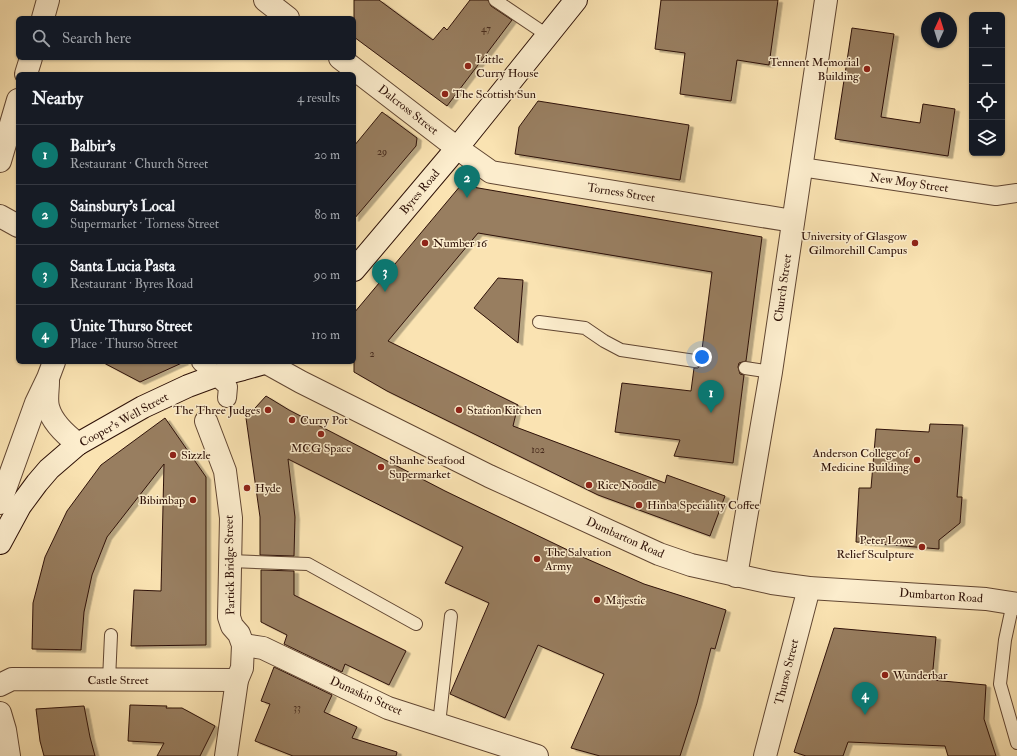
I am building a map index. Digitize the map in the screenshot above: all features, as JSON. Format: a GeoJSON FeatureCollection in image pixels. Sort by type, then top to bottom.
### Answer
{"type":"FeatureCollection","features":[{"type":"Feature","properties":{"kind":"street"},"geometry":{"type":"LineString","coordinates":[[44,16],[48,0]]}},
{"type":"Feature","properties":{"kind":"street"},"geometry":{"type":"LineString","coordinates":[[265,0],[285,16]]}},
{"type":"Feature","properties":{"kind":"street","name":"Byres Road"},"geometry":{"type":"LineString","coordinates":[[356,268],[457,148],[576,0]]}},
{"type":"Feature","properties":{"kind":"street","name":"Church Street"},"geometry":{"type":"LineString","coordinates":[[736,576],[771,372],[826,0]]}},
{"type":"Feature","properties":{"kind":"street"},"geometry":{"type":"LineString","coordinates":[[27,72],[30,60]]}},
{"type":"Feature","properties":{"kind":"street","name":"Dalcross Street"},"geometry":{"type":"LineString","coordinates":[[343,60],[457,148]]}},
{"type":"Feature","properties":{"kind":"street"},"geometry":{"type":"LineString","coordinates":[[0,161],[16,107]]}},
{"type":"Feature","properties":{"kind":"street","name":"Torness Street"},"geometry":{"type":"LineString","coordinates":[[457,148],[492,172],[793,221]]}},
{"type":"Feature","properties":{"kind":"street","name":"New Moy Street"},"geometry":{"type":"LineString","coordinates":[[801,168],[996,196],[1017,193]]}},
{"type":"Feature","properties":{"kind":"street"},"geometry":{"type":"LineString","coordinates":[[0,216],[16,225]]}},
{"type":"Feature","properties":{"kind":"street","name":"Cooper's Well Street"},"geometry":{"type":"LineString","coordinates":[[0,543],[20,506],[37,483],[49,469],[78,444],[143,407],[183,388],[208,369],[250,364]]}},
{"type":"Feature","properties":{"kind":"street","name":"Dumbarton Road"},"geometry":{"type":"LineString","coordinates":[[270,364],[301,382],[482,473],[644,547],[691,565],[772,584],[809,588],[986,599],[1015,604]]}},
{"type":"Feature","properties":{"kind":"street"},"geometry":{"type":"LineString","coordinates":[[51,367],[48,408],[52,417],[64,432],[78,444]]}},
{"type":"Feature","properties":{"kind":"street"},"geometry":{"type":"LineString","coordinates":[[0,503],[36,403],[51,367]]}},
{"type":"Feature","properties":{"kind":"street"},"geometry":{"type":"LineString","coordinates":[[208,369],[228,386],[227,398]]}},
{"type":"Feature","properties":{"kind":"street","name":"Partick Bridge Street"},"geometry":{"type":"LineString","coordinates":[[206,421],[225,471],[231,518],[229,617],[232,626],[239,634],[243,645]]}},
{"type":"Feature","properties":{"kind":"street","name":"Thurso Street"},"geometry":{"type":"LineString","coordinates":[[765,756],[809,588]]}},
{"type":"Feature","properties":{"kind":"street"},"geometry":{"type":"LineString","coordinates":[[226,756],[237,680],[242,668],[243,645]]}},
{"type":"Feature","properties":{"kind":"street","name":"Dunaskin Street"},"geometry":{"type":"LineString","coordinates":[[243,645],[263,648],[388,708],[537,756]]}},
{"type":"Feature","properties":{"kind":"street","name":"Castle Street"},"geometry":{"type":"LineString","coordinates":[[0,685],[12,680],[237,680]]}},
{"type":"Feature","properties":{"kind":"street"},"geometry":{"type":"LineString","coordinates":[[0,713],[5,730],[9,756]]}},
{"type":"Feature","properties":{"kind":"lane"},"geometry":{"type":"LineString","coordinates":[[495,0],[547,35]]}},
{"type":"Feature","properties":{"kind":"lane"},"geometry":{"type":"LineString","coordinates":[[539,322],[585,328],[621,350],[695,361]]}},
{"type":"Feature","properties":{"kind":"lane"},"geometry":{"type":"LineString","coordinates":[[745,368],[771,372]]}},
{"type":"Feature","properties":{"kind":"lane"},"geometry":{"type":"LineString","coordinates":[[230,560],[308,564],[416,624]]}},
{"type":"Feature","properties":{"kind":"lane"},"geometry":{"type":"LineString","coordinates":[[1015,604],[1005,640],[1000,684],[1017,743]]}},
{"type":"Feature","properties":{"kind":"lane"},"geometry":{"type":"LineString","coordinates":[[439,724],[451,616]]}},
{"type":"Feature","properties":{"kind":"lane"},"geometry":{"type":"LineString","coordinates":[[109,680],[111,635]]}},
{"type":"Feature","properties":{"kind":"building"},"geometry":{"type":"Polygon","coordinates":[[[354,0],[379,0],[433,40],[444,27],[447,30],[470,0],[488,0],[491,6],[512,20],[447,106],[356,38],[356,16],[354,16],[354,0]]]}},
{"type":"Feature","properties":{"kind":"building"},"geometry":{"type":"Polygon","coordinates":[[[661,0],[778,0],[769,65],[737,60],[731,101],[680,94],[685,53],[655,49],[661,0]]]}},
{"type":"Feature","properties":{"kind":"building","name":"Tennent Memorial Building"},"geometry":{"type":"Polygon","coordinates":[[[852,28],[894,34],[881,117],[920,123],[923,104],[955,109],[948,156],[835,139],[852,28]]]}},
{"type":"Feature","properties":{"kind":"building"},"geometry":{"type":"Polygon","coordinates":[[[538,101],[689,125],[680,180],[515,154],[519,127],[538,101]]]}},
{"type":"Feature","properties":{"kind":"building"},"geometry":{"type":"Polygon","coordinates":[[[382,112],[417,138],[416,146],[356,217],[356,144],[382,112]]]}},
{"type":"Feature","properties":{"kind":"building"},"geometry":{"type":"Polygon","coordinates":[[[461,185],[762,237],[746,361],[739,363],[738,367],[740,374],[744,375],[733,463],[674,456],[680,440],[615,432],[622,383],[691,391],[694,368],[698,368],[702,362],[701,357],[712,272],[478,233],[388,341],[518,405],[513,426],[665,483],[667,475],[725,496],[710,536],[598,495],[387,391],[354,372],[354,364],[356,364],[356,311],[461,185]]]}},
{"type":"Feature","properties":{"kind":"building"},"geometry":{"type":"Polygon","coordinates":[[[498,278],[523,280],[518,343],[474,308],[498,278]]]}},
{"type":"Feature","properties":{"kind":"building"},"geometry":{"type":"Polygon","coordinates":[[[106,364],[180,364],[140,382],[106,364]]]}},
{"type":"Feature","properties":{"kind":"building"},"geometry":{"type":"Polygon","coordinates":[[[266,396],[289,410],[445,491],[578,555],[644,584],[726,610],[715,649],[711,648],[697,703],[680,756],[600,756],[571,748],[604,674],[538,645],[505,718],[450,694],[489,603],[445,583],[463,547],[288,459],[295,517],[294,556],[260,555],[260,517],[246,418],[266,396]]]}},
{"type":"Feature","properties":{"kind":"building"},"geometry":{"type":"Polygon","coordinates":[[[165,418],[206,477],[206,645],[131,646],[134,590],[161,591],[164,464],[107,537],[92,575],[84,612],[81,650],[32,649],[33,603],[45,557],[67,511],[101,465],[165,418]]]}},
{"type":"Feature","properties":{"kind":"building","name":"Anderson College of Medicine Building"},"geometry":{"type":"Polygon","coordinates":[[[930,424],[963,425],[957,497],[962,497],[960,523],[939,540],[939,549],[856,542],[859,488],[871,488],[876,429],[929,432],[930,424]]]}},
{"type":"Feature","properties":{"kind":"building"},"geometry":{"type":"Polygon","coordinates":[[[261,570],[294,571],[294,595],[406,651],[389,685],[345,664],[342,672],[284,644],[287,635],[261,622],[261,570]]]}},
{"type":"Feature","properties":{"kind":"building"},"geometry":{"type":"Polygon","coordinates":[[[834,628],[936,637],[932,680],[986,685],[984,719],[996,756],[948,756],[945,746],[848,742],[843,756],[806,756],[794,752],[834,628]]]}},
{"type":"Feature","properties":{"kind":"building"},"geometry":{"type":"Polygon","coordinates":[[[274,667],[332,695],[324,712],[357,727],[352,738],[397,752],[396,756],[293,756],[255,741],[270,704],[261,701],[274,667]]]}},
{"type":"Feature","properties":{"kind":"building"},"geometry":{"type":"Polygon","coordinates":[[[130,705],[182,708],[215,726],[200,756],[157,756],[164,743],[128,741],[130,705]]]}},
{"type":"Feature","properties":{"kind":"building"},"geometry":{"type":"Polygon","coordinates":[[[84,706],[95,756],[44,756],[40,741],[36,709],[84,706]]]}},
{"type":"Feature","properties":{"kind":"place","name":"Little Curry House"},"geometry":{"type":"Point","coordinates":[468,66]}},
{"type":"Feature","properties":{"kind":"place","name":"Tennent Memorial Building"},"geometry":{"type":"Point","coordinates":[867,69]}},
{"type":"Feature","properties":{"kind":"place","name":"The Scottish Sun"},"geometry":{"type":"Point","coordinates":[445,94]}},
{"type":"Feature","properties":{"kind":"place","name":"Sainsbury's Local"},"geometry":{"type":"Point","coordinates":[467,198]}},
{"type":"Feature","properties":{"kind":"place","name":"Number 16"},"geometry":{"type":"Point","coordinates":[425,243]}},
{"type":"Feature","properties":{"kind":"place","name":"University of Glasgow Gilmorehill Campus"},"geometry":{"type":"Point","coordinates":[915,243]}},
{"type":"Feature","properties":{"kind":"place","name":"Santa Lucia Pasta"},"geometry":{"type":"Point","coordinates":[385,292]}},
{"type":"Feature","properties":{"kind":"place","name":"The Three Judges"},"geometry":{"type":"Point","coordinates":[268,410]}},
{"type":"Feature","properties":{"kind":"place","name":"Station Kitchen"},"geometry":{"type":"Point","coordinates":[459,410]}},
{"type":"Feature","properties":{"kind":"place","name":"Balbir's"},"geometry":{"type":"Point","coordinates":[711,413]}},
{"type":"Feature","properties":{"kind":"place","name":"Curry Pot"},"geometry":{"type":"Point","coordinates":[292,420]}},
{"type":"Feature","properties":{"kind":"place","name":"MCG Space"},"geometry":{"type":"Point","coordinates":[321,434]}},
{"type":"Feature","properties":{"kind":"place","name":"Sizzle"},"geometry":{"type":"Point","coordinates":[173,455]}},
{"type":"Feature","properties":{"kind":"place","name":"Anderson College of Medicine Building"},"geometry":{"type":"Point","coordinates":[917,460]}},
{"type":"Feature","properties":{"kind":"place","name":"Shanhe Seafood Supermarket"},"geometry":{"type":"Point","coordinates":[381,467]}},
{"type":"Feature","properties":{"kind":"place","name":"Rice Noodle"},"geometry":{"type":"Point","coordinates":[589,485]}},
{"type":"Feature","properties":{"kind":"place","name":"Hyde"},"geometry":{"type":"Point","coordinates":[247,488]}},
{"type":"Feature","properties":{"kind":"place","name":"Bibimbap"},"geometry":{"type":"Point","coordinates":[193,500]}},
{"type":"Feature","properties":{"kind":"place","name":"Hinba Speciality Coffee"},"geometry":{"type":"Point","coordinates":[639,505]}},
{"type":"Feature","properties":{"kind":"place","name":"Peter Lowe Relief Sculpture"},"geometry":{"type":"Point","coordinates":[922,547]}},
{"type":"Feature","properties":{"kind":"place","name":"The Salvation Army"},"geometry":{"type":"Point","coordinates":[537,559]}},
{"type":"Feature","properties":{"kind":"place","name":"Majestic"},"geometry":{"type":"Point","coordinates":[597,600]}},
{"type":"Feature","properties":{"kind":"place","name":"Wunderbar"},"geometry":{"type":"Point","coordinates":[885,675]}},
{"type":"Feature","properties":{"kind":"place","name":"Unite Thurso Street"},"geometry":{"type":"Point","coordinates":[865,715]}}]}
